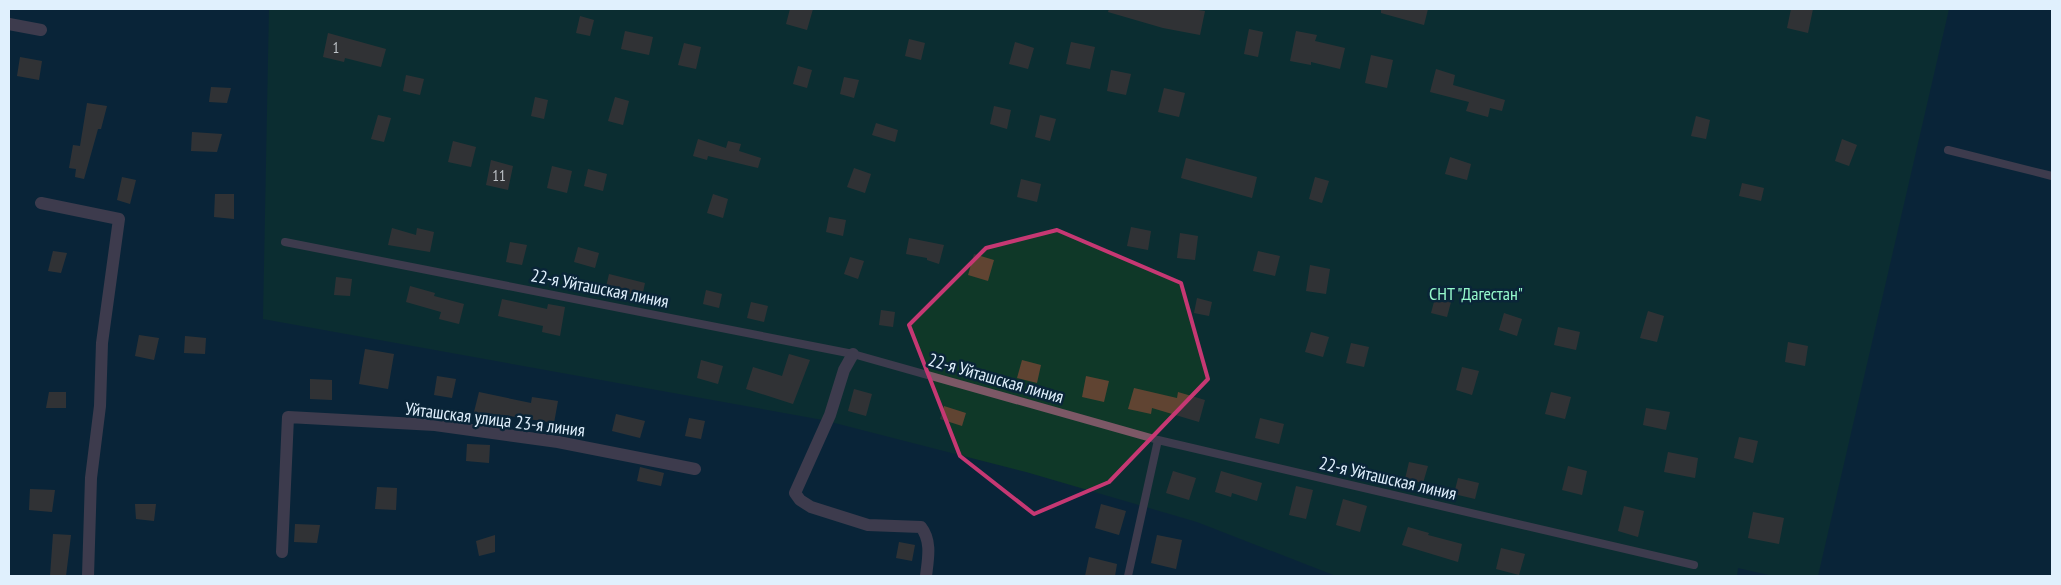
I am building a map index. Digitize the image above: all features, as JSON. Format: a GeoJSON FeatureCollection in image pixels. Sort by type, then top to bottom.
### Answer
{"type":"FeatureCollection","features":[{"type":"Feature","properties":{"kind":"street"},"geometry":{"type":"LineString","coordinates":[[9,24],[41,30]]}},
{"type":"Feature","properties":{"kind":"street"},"geometry":{"type":"LineString","coordinates":[[41,203],[119,219],[102,343],[100,406],[91,478],[88,576]]}},
{"type":"Feature","properties":{"kind":"street"},"geometry":{"type":"LineString","coordinates":[[853,354],[844,370],[826,423],[795,493],[800,500],[811,507],[868,525],[921,526],[926,533],[929,543],[926,576]]}},
{"type":"Feature","properties":{"kind":"street","name":"Уйташская улица 23-я линия"},"geometry":{"type":"LineString","coordinates":[[282,552],[288,417],[435,425],[558,442],[695,469]]}},
{"type":"Feature","properties":{"kind":"lane"},"geometry":{"type":"LineString","coordinates":[[1948,150],[2052,176]]}},
{"type":"Feature","properties":{"kind":"lane","name":"22-я Уйташская линия"},"geometry":{"type":"LineString","coordinates":[[285,242],[853,354],[1158,440],[1694,565]]}},
{"type":"Feature","properties":{"kind":"lane"},"geometry":{"type":"LineString","coordinates":[[1128,576],[1158,440]]}},
{"type":"Feature","properties":{"kind":"highlighted area"},"geometry":{"type":"Polygon","coordinates":[[[1057,230],[1181,283],[1208,379],[1109,482],[1034,514],[960,456],[909,325],[986,248],[1057,230]]]}},
{"type":"Feature","properties":{"kind":"green space","name":"СНТ \"Дагестан\""},"geometry":{"type":"Polygon","coordinates":[[[269,9],[1949,9],[1818,576],[1773,576],[1738,568],[1737,576],[1336,576],[1197,522],[1026,472],[823,420],[263,319],[269,9]]]}},
{"type":"Feature","properties":{"kind":"building"},"geometry":{"type":"Polygon","coordinates":[[[790,9],[813,9],[807,30],[786,24],[790,9]]]}},
{"type":"Feature","properties":{"kind":"building"},"geometry":{"type":"Polygon","coordinates":[[[1109,9],[1192,9],[1205,11],[1200,35],[1163,28],[1108,12],[1109,9]]]}},
{"type":"Feature","properties":{"kind":"building"},"geometry":{"type":"Polygon","coordinates":[[[1381,9],[1428,9],[1424,25],[1381,13],[1381,9]]]}},
{"type":"Feature","properties":{"kind":"building"},"geometry":{"type":"Polygon","coordinates":[[[1791,9],[1813,9],[1808,33],[1787,28],[1791,9]]]}},
{"type":"Feature","properties":{"kind":"building"},"geometry":{"type":"Polygon","coordinates":[[[580,16],[594,20],[590,36],[576,33],[580,16]]]}},
{"type":"Feature","properties":{"kind":"building"},"geometry":{"type":"Polygon","coordinates":[[[1249,29],[1263,32],[1258,57],[1244,54],[1249,29]]]}},
{"type":"Feature","properties":{"kind":"building"},"geometry":{"type":"Polygon","coordinates":[[[625,31],[653,37],[649,55],[621,49],[625,31]]]}},
{"type":"Feature","properties":{"kind":"building"},"geometry":{"type":"Polygon","coordinates":[[[1296,31],[1317,35],[1315,41],[1345,48],[1340,69],[1311,62],[1311,65],[1290,61],[1296,31]]]}},
{"type":"Feature","properties":{"kind":"building"},"geometry":{"type":"Polygon","coordinates":[[[328,33],[386,49],[381,67],[345,58],[344,62],[323,57],[328,33]]]}},
{"type":"Feature","properties":{"kind":"building"},"geometry":{"type":"Polygon","coordinates":[[[909,39],[925,43],[921,60],[905,56],[909,39]]]}},
{"type":"Feature","properties":{"kind":"building"},"geometry":{"type":"Polygon","coordinates":[[[1015,42],[1034,48],[1028,69],[1009,64],[1015,42]]]}},
{"type":"Feature","properties":{"kind":"building"},"geometry":{"type":"Polygon","coordinates":[[[1071,42],[1095,47],[1090,69],[1066,64],[1071,42]]]}},
{"type":"Feature","properties":{"kind":"building"},"geometry":{"type":"Polygon","coordinates":[[[684,43],[701,47],[696,69],[678,65],[684,43]]]}},
{"type":"Feature","properties":{"kind":"building"},"geometry":{"type":"Polygon","coordinates":[[[1371,55],[1393,60],[1387,88],[1365,83],[1371,55]]]}},
{"type":"Feature","properties":{"kind":"building"},"geometry":{"type":"Polygon","coordinates":[[[20,57],[42,61],[39,80],[17,76],[20,57]]]}},
{"type":"Feature","properties":{"kind":"building"},"geometry":{"type":"Polygon","coordinates":[[[798,66],[812,70],[807,88],[793,84],[798,66]]]}},
{"type":"Feature","properties":{"kind":"building"},"geometry":{"type":"Polygon","coordinates":[[[1436,69],[1455,75],[1453,85],[1505,100],[1502,111],[1490,108],[1488,117],[1466,111],[1469,102],[1430,92],[1436,69]]]}},
{"type":"Feature","properties":{"kind":"building"},"geometry":{"type":"Polygon","coordinates":[[[1111,70],[1131,74],[1126,95],[1107,91],[1111,70]]]}},
{"type":"Feature","properties":{"kind":"building"},"geometry":{"type":"Polygon","coordinates":[[[406,75],[424,79],[420,95],[403,91],[406,75]]]}},
{"type":"Feature","properties":{"kind":"building"},"geometry":{"type":"Polygon","coordinates":[[[844,77],[859,80],[854,98],[840,94],[844,77]]]}},
{"type":"Feature","properties":{"kind":"building"},"geometry":{"type":"Polygon","coordinates":[[[211,87],[231,88],[227,103],[209,102],[211,87]]]}},
{"type":"Feature","properties":{"kind":"building"},"geometry":{"type":"Polygon","coordinates":[[[1164,88],[1185,93],[1179,117],[1158,112],[1164,88]]]}},
{"type":"Feature","properties":{"kind":"building"},"geometry":{"type":"Polygon","coordinates":[[[535,97],[548,100],[544,119],[531,116],[535,97]]]}},
{"type":"Feature","properties":{"kind":"building"},"geometry":{"type":"Polygon","coordinates":[[[615,97],[629,101],[623,125],[608,121],[615,97]]]}},
{"type":"Feature","properties":{"kind":"building"},"geometry":{"type":"Polygon","coordinates":[[[87,103],[107,106],[101,129],[98,129],[84,179],[75,177],[76,169],[69,168],[73,145],[80,146],[87,103]]]}},
{"type":"Feature","properties":{"kind":"building"},"geometry":{"type":"Polygon","coordinates":[[[994,106],[1011,110],[1007,129],[990,124],[994,106]]]}},
{"type":"Feature","properties":{"kind":"building"},"geometry":{"type":"Polygon","coordinates":[[[378,115],[391,118],[384,142],[371,139],[378,115]]]}},
{"type":"Feature","properties":{"kind":"building"},"geometry":{"type":"Polygon","coordinates":[[[1040,115],[1056,119],[1050,141],[1035,137],[1040,115]]]}},
{"type":"Feature","properties":{"kind":"building"},"geometry":{"type":"Polygon","coordinates":[[[1696,116],[1710,120],[1706,139],[1691,136],[1696,116]]]}},
{"type":"Feature","properties":{"kind":"building"},"geometry":{"type":"Polygon","coordinates":[[[876,123],[898,130],[895,142],[872,135],[876,123]]]}},
{"type":"Feature","properties":{"kind":"building"},"geometry":{"type":"Polygon","coordinates":[[[192,132],[222,134],[217,152],[191,151],[192,132]]]}},
{"type":"Feature","properties":{"kind":"building"},"geometry":{"type":"Polygon","coordinates":[[[698,139],[726,148],[728,141],[741,144],[739,151],[761,158],[758,168],[708,156],[707,160],[693,156],[698,139]]]}},
{"type":"Feature","properties":{"kind":"building"},"geometry":{"type":"Polygon","coordinates":[[[1842,139],[1857,145],[1849,166],[1835,161],[1842,139]]]}},
{"type":"Feature","properties":{"kind":"building"},"geometry":{"type":"Polygon","coordinates":[[[453,141],[476,147],[471,167],[448,162],[453,141]]]}},
{"type":"Feature","properties":{"kind":"building"},"geometry":{"type":"Polygon","coordinates":[[[1450,157],[1471,164],[1467,180],[1445,174],[1450,157]]]}},
{"type":"Feature","properties":{"kind":"building"},"geometry":{"type":"Polygon","coordinates":[[[1186,158],[1257,177],[1252,198],[1181,178],[1186,158]]]}},
{"type":"Feature","properties":{"kind":"building"},"geometry":{"type":"Polygon","coordinates":[[[491,160],[513,166],[508,190],[486,185],[491,160]]]}},
{"type":"Feature","properties":{"kind":"building"},"geometry":{"type":"Polygon","coordinates":[[[552,166],[572,171],[567,193],[547,188],[552,166]]]}},
{"type":"Feature","properties":{"kind":"building"},"geometry":{"type":"Polygon","coordinates":[[[854,168],[871,174],[865,193],[847,187],[854,168]]]}},
{"type":"Feature","properties":{"kind":"building"},"geometry":{"type":"Polygon","coordinates":[[[588,169],[607,174],[603,191],[584,186],[588,169]]]}},
{"type":"Feature","properties":{"kind":"building"},"geometry":{"type":"Polygon","coordinates":[[[122,177],[136,180],[130,204],[117,200],[122,177]]]}},
{"type":"Feature","properties":{"kind":"building"},"geometry":{"type":"Polygon","coordinates":[[[1315,177],[1329,181],[1322,203],[1309,199],[1315,177]]]}},
{"type":"Feature","properties":{"kind":"building"},"geometry":{"type":"Polygon","coordinates":[[[1021,179],[1041,184],[1037,202],[1017,197],[1021,179]]]}},
{"type":"Feature","properties":{"kind":"building"},"geometry":{"type":"Polygon","coordinates":[[[1742,183],[1764,188],[1761,201],[1739,196],[1742,183]]]}},
{"type":"Feature","properties":{"kind":"building"},"geometry":{"type":"Polygon","coordinates":[[[215,194],[234,194],[234,219],[214,217],[215,194]]]}},
{"type":"Feature","properties":{"kind":"building"},"geometry":{"type":"Polygon","coordinates":[[[713,194],[728,199],[723,218],[707,213],[713,194]]]}},
{"type":"Feature","properties":{"kind":"building"},"geometry":{"type":"Polygon","coordinates":[[[829,217],[846,220],[843,236],[826,232],[829,217]]]}},
{"type":"Feature","properties":{"kind":"building"},"geometry":{"type":"Polygon","coordinates":[[[1131,227],[1151,231],[1148,250],[1127,246],[1131,227]]]}},
{"type":"Feature","properties":{"kind":"building"},"geometry":{"type":"Polygon","coordinates":[[[392,228],[416,235],[417,228],[434,232],[430,252],[388,245],[392,228]]]}},
{"type":"Feature","properties":{"kind":"building"},"geometry":{"type":"Polygon","coordinates":[[[1180,233],[1198,236],[1195,260],[1177,258],[1180,233]]]}},
{"type":"Feature","properties":{"kind":"building"},"geometry":{"type":"Polygon","coordinates":[[[909,238],[944,245],[939,264],[927,260],[927,258],[906,254],[909,238]]]}},
{"type":"Feature","properties":{"kind":"building"},"geometry":{"type":"Polygon","coordinates":[[[510,242],[527,245],[522,265],[506,262],[510,242]]]}},
{"type":"Feature","properties":{"kind":"building"},"geometry":{"type":"Polygon","coordinates":[[[578,247],[599,253],[595,268],[574,262],[578,247]]]}},
{"type":"Feature","properties":{"kind":"building"},"geometry":{"type":"Polygon","coordinates":[[[53,251],[67,253],[61,273],[48,271],[53,251]]]}},
{"type":"Feature","properties":{"kind":"building"},"geometry":{"type":"Polygon","coordinates":[[[1258,251],[1280,256],[1275,276],[1253,271],[1258,251]]]}},
{"type":"Feature","properties":{"kind":"building"},"geometry":{"type":"Polygon","coordinates":[[[974,254],[994,260],[988,281],[968,275],[974,254]]]}},
{"type":"Feature","properties":{"kind":"building"},"geometry":{"type":"Polygon","coordinates":[[[850,257],[864,261],[858,279],[844,274],[850,257]]]}},
{"type":"Feature","properties":{"kind":"building"},"geometry":{"type":"Polygon","coordinates":[[[1310,265],[1330,269],[1326,294],[1306,291],[1310,265]]]}},
{"type":"Feature","properties":{"kind":"building"},"geometry":{"type":"Polygon","coordinates":[[[609,274],[645,283],[642,297],[606,287],[609,274]]]}},
{"type":"Feature","properties":{"kind":"building"},"geometry":{"type":"Polygon","coordinates":[[[336,277],[352,279],[350,296],[334,295],[336,277]]]}},
{"type":"Feature","properties":{"kind":"building"},"geometry":{"type":"Polygon","coordinates":[[[410,286],[435,293],[434,296],[464,304],[459,324],[439,319],[441,312],[406,302],[410,286]]]}},
{"type":"Feature","properties":{"kind":"building"},"geometry":{"type":"Polygon","coordinates":[[[1438,287],[1454,291],[1447,317],[1431,313],[1438,287]]]}},
{"type":"Feature","properties":{"kind":"building"},"geometry":{"type":"Polygon","coordinates":[[[706,290],[722,294],[719,308],[703,304],[706,290]]]}},
{"type":"Feature","properties":{"kind":"building"},"geometry":{"type":"Polygon","coordinates":[[[1197,298],[1212,302],[1209,316],[1194,313],[1197,298]]]}},
{"type":"Feature","properties":{"kind":"building"},"geometry":{"type":"Polygon","coordinates":[[[502,299],[547,309],[548,304],[565,307],[560,336],[542,332],[543,326],[498,316],[502,299]]]}},
{"type":"Feature","properties":{"kind":"building"},"geometry":{"type":"Polygon","coordinates":[[[751,302],[768,306],[764,322],[747,318],[751,302]]]}},
{"type":"Feature","properties":{"kind":"building"},"geometry":{"type":"Polygon","coordinates":[[[881,310],[895,312],[893,327],[879,325],[881,310]]]}},
{"type":"Feature","properties":{"kind":"building"},"geometry":{"type":"Polygon","coordinates":[[[1648,311],[1664,316],[1657,342],[1640,338],[1648,311]]]}},
{"type":"Feature","properties":{"kind":"building"},"geometry":{"type":"Polygon","coordinates":[[[1504,313],[1522,319],[1517,336],[1499,330],[1504,313]]]}},
{"type":"Feature","properties":{"kind":"building"},"geometry":{"type":"Polygon","coordinates":[[[1558,327],[1580,332],[1576,350],[1554,345],[1558,327]]]}},
{"type":"Feature","properties":{"kind":"building"},"geometry":{"type":"Polygon","coordinates":[[[1311,332],[1329,337],[1323,357],[1305,352],[1311,332]]]}},
{"type":"Feature","properties":{"kind":"building"},"geometry":{"type":"Polygon","coordinates":[[[139,335],[159,338],[154,360],[135,356],[139,335]]]}},
{"type":"Feature","properties":{"kind":"building"},"geometry":{"type":"Polygon","coordinates":[[[185,336],[206,338],[205,354],[184,353],[185,336]]]}},
{"type":"Feature","properties":{"kind":"building"},"geometry":{"type":"Polygon","coordinates":[[[1788,342],[1808,346],[1805,366],[1785,362],[1788,342]]]}},
{"type":"Feature","properties":{"kind":"building"},"geometry":{"type":"Polygon","coordinates":[[[1351,343],[1369,347],[1364,367],[1346,363],[1351,343]]]}},
{"type":"Feature","properties":{"kind":"building"},"geometry":{"type":"Polygon","coordinates":[[[365,349],[394,354],[388,389],[359,384],[365,349]]]}},
{"type":"Feature","properties":{"kind":"building"},"geometry":{"type":"Polygon","coordinates":[[[789,354],[810,360],[793,404],[746,389],[753,367],[782,376],[789,354]]]}},
{"type":"Feature","properties":{"kind":"building"},"geometry":{"type":"Polygon","coordinates":[[[701,360],[723,366],[718,384],[697,378],[701,360]]]}},
{"type":"Feature","properties":{"kind":"building"},"geometry":{"type":"Polygon","coordinates":[[[1022,360],[1041,365],[1037,383],[1017,378],[1022,360]]]}},
{"type":"Feature","properties":{"kind":"building"},"geometry":{"type":"Polygon","coordinates":[[[1462,367],[1479,371],[1472,395],[1456,390],[1462,367]]]}},
{"type":"Feature","properties":{"kind":"building"},"geometry":{"type":"Polygon","coordinates":[[[437,376],[456,379],[452,398],[434,395],[437,376]]]}},
{"type":"Feature","properties":{"kind":"building"},"geometry":{"type":"Polygon","coordinates":[[[1086,376],[1109,381],[1104,402],[1082,397],[1086,376]]]}},
{"type":"Feature","properties":{"kind":"building"},"geometry":{"type":"Polygon","coordinates":[[[310,379],[332,380],[332,400],[310,399],[310,379]]]}},
{"type":"Feature","properties":{"kind":"building"},"geometry":{"type":"Polygon","coordinates":[[[1134,388],[1177,398],[1178,392],[1205,400],[1199,422],[1152,408],[1151,414],[1128,409],[1134,388]]]}},
{"type":"Feature","properties":{"kind":"building"},"geometry":{"type":"Polygon","coordinates":[[[854,389],[872,394],[866,416],[848,411],[854,389]]]}},
{"type":"Feature","properties":{"kind":"building"},"geometry":{"type":"Polygon","coordinates":[[[49,392],[66,392],[66,408],[46,408],[49,392]]]}},
{"type":"Feature","properties":{"kind":"building"},"geometry":{"type":"Polygon","coordinates":[[[479,392],[531,403],[532,397],[558,401],[554,423],[504,415],[504,418],[474,412],[479,392]]]}},
{"type":"Feature","properties":{"kind":"building"},"geometry":{"type":"Polygon","coordinates":[[[1551,392],[1571,397],[1565,419],[1545,414],[1551,392]]]}},
{"type":"Feature","properties":{"kind":"building"},"geometry":{"type":"Polygon","coordinates":[[[944,406],[966,413],[962,426],[940,419],[944,406]]]}},
{"type":"Feature","properties":{"kind":"building"},"geometry":{"type":"Polygon","coordinates":[[[1646,408],[1670,412],[1666,430],[1643,425],[1646,408]]]}},
{"type":"Feature","properties":{"kind":"building"},"geometry":{"type":"Polygon","coordinates":[[[616,414],[645,421],[640,438],[612,431],[616,414]]]}},
{"type":"Feature","properties":{"kind":"building"},"geometry":{"type":"Polygon","coordinates":[[[689,418],[705,421],[701,439],[685,436],[689,418]]]}},
{"type":"Feature","properties":{"kind":"building"},"geometry":{"type":"Polygon","coordinates":[[[1260,418],[1284,424],[1279,444],[1255,438],[1260,418]]]}},
{"type":"Feature","properties":{"kind":"building"},"geometry":{"type":"Polygon","coordinates":[[[1739,437],[1758,441],[1753,463],[1734,458],[1739,437]]]}},
{"type":"Feature","properties":{"kind":"building"},"geometry":{"type":"Polygon","coordinates":[[[467,444],[490,445],[489,463],[466,461],[467,444]]]}},
{"type":"Feature","properties":{"kind":"building"},"geometry":{"type":"Polygon","coordinates":[[[1668,452],[1698,458],[1695,478],[1664,472],[1668,452]]]}},
{"type":"Feature","properties":{"kind":"building"},"geometry":{"type":"Polygon","coordinates":[[[1409,462],[1428,466],[1423,483],[1405,479],[1409,462]]]}},
{"type":"Feature","properties":{"kind":"building"},"geometry":{"type":"Polygon","coordinates":[[[1568,466],[1587,471],[1582,495],[1562,490],[1568,466]]]}},
{"type":"Feature","properties":{"kind":"building"},"geometry":{"type":"Polygon","coordinates":[[[640,467],[664,473],[661,486],[637,481],[640,467]]]}},
{"type":"Feature","properties":{"kind":"building"},"geometry":{"type":"Polygon","coordinates":[[[1173,471],[1196,478],[1189,500],[1166,493],[1173,471]]]}},
{"type":"Feature","properties":{"kind":"building"},"geometry":{"type":"Polygon","coordinates":[[[1221,471],[1262,483],[1257,501],[1232,493],[1231,497],[1215,492],[1221,471]]]}},
{"type":"Feature","properties":{"kind":"building"},"geometry":{"type":"Polygon","coordinates":[[[1458,478],[1479,483],[1475,499],[1454,494],[1458,478]]]}},
{"type":"Feature","properties":{"kind":"building"},"geometry":{"type":"Polygon","coordinates":[[[1296,486],[1313,490],[1306,519],[1289,515],[1296,486]]]}},
{"type":"Feature","properties":{"kind":"building"},"geometry":{"type":"Polygon","coordinates":[[[377,487],[397,488],[396,510],[375,509],[377,487]]]}},
{"type":"Feature","properties":{"kind":"building"},"geometry":{"type":"Polygon","coordinates":[[[30,489],[55,490],[52,512],[29,510],[30,489]]]}},
{"type":"Feature","properties":{"kind":"building"},"geometry":{"type":"Polygon","coordinates":[[[1343,499],[1367,506],[1360,532],[1336,525],[1343,499]]]}},
{"type":"Feature","properties":{"kind":"building"},"geometry":{"type":"Polygon","coordinates":[[[135,504],[156,504],[154,521],[136,519],[135,504]]]}},
{"type":"Feature","properties":{"kind":"building"},"geometry":{"type":"Polygon","coordinates":[[[1101,504],[1126,511],[1119,535],[1095,528],[1101,504]]]}},
{"type":"Feature","properties":{"kind":"building"},"geometry":{"type":"Polygon","coordinates":[[[1624,506],[1644,511],[1638,537],[1618,531],[1624,506]]]}},
{"type":"Feature","properties":{"kind":"building"},"geometry":{"type":"Polygon","coordinates":[[[1753,512],[1784,518],[1779,544],[1748,538],[1753,512]]]}},
{"type":"Feature","properties":{"kind":"building"},"geometry":{"type":"Polygon","coordinates":[[[295,524],[320,525],[317,543],[294,542],[295,524]]]}},
{"type":"Feature","properties":{"kind":"building"},"geometry":{"type":"Polygon","coordinates":[[[1408,527],[1429,533],[1428,535],[1462,544],[1458,562],[1402,545],[1408,527]]]}},
{"type":"Feature","properties":{"kind":"building"},"geometry":{"type":"Polygon","coordinates":[[[53,534],[71,535],[66,576],[50,576],[53,534]]]}},
{"type":"Feature","properties":{"kind":"building"},"geometry":{"type":"Polygon","coordinates":[[[495,535],[495,552],[479,556],[476,541],[495,535]]]}},
{"type":"Feature","properties":{"kind":"building"},"geometry":{"type":"Polygon","coordinates":[[[1157,535],[1182,540],[1176,569],[1151,563],[1157,535]]]}},
{"type":"Feature","properties":{"kind":"building"},"geometry":{"type":"Polygon","coordinates":[[[899,542],[915,545],[912,561],[896,558],[899,542]]]}},
{"type":"Feature","properties":{"kind":"building"},"geometry":{"type":"Polygon","coordinates":[[[1501,548],[1525,554],[1519,575],[1496,569],[1501,548]]]}},
{"type":"Feature","properties":{"kind":"building"},"geometry":{"type":"Polygon","coordinates":[[[1089,557],[1117,564],[1115,576],[1085,576],[1089,557]]]}}]}
